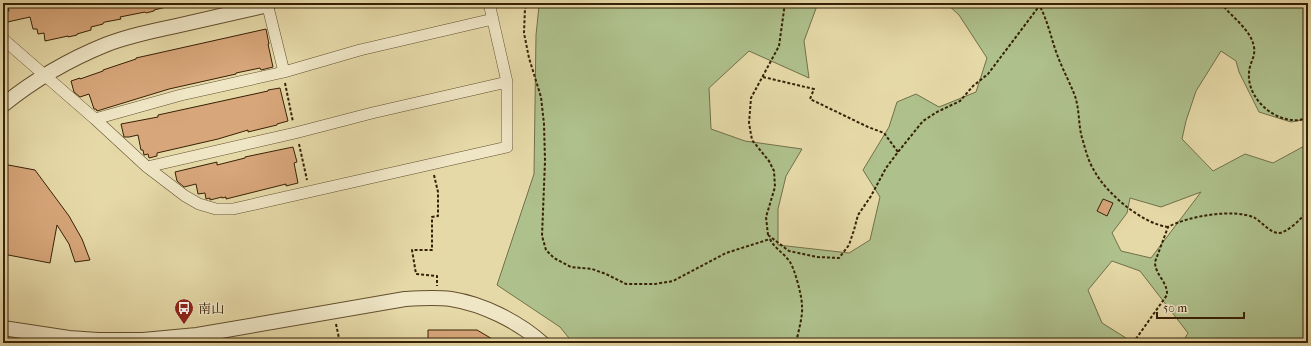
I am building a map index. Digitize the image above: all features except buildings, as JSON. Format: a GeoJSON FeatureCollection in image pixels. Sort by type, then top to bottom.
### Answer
{"type":"FeatureCollection","features":[{"type":"Feature","properties":{"kind":"street"},"geometry":{"type":"LineString","coordinates":[[3,39],[96,119],[147,167],[185,196],[199,204],[216,209],[233,209],[507,147],[507,82],[489,3]]}},
{"type":"Feature","properties":{"kind":"street"},"geometry":{"type":"LineString","coordinates":[[3,105],[20,91],[45,75],[106,44],[141,34],[271,4],[284,72]]}},
{"type":"Feature","properties":{"kind":"street"},"geometry":{"type":"LineString","coordinates":[[96,119],[181,95],[284,72],[360,50],[493,19]]}},
{"type":"Feature","properties":{"kind":"street"},"geometry":{"type":"LineString","coordinates":[[147,167],[507,82]]}},
{"type":"Feature","properties":{"kind":"street"},"geometry":{"type":"LineString","coordinates":[[3,328],[69,340],[131,342],[197,335],[405,299],[429,297],[453,300],[482,307],[514,322],[542,343]]}},
{"type":"Feature","properties":{"kind":"path"},"geometry":{"type":"LineString","coordinates":[[531,3],[526,8],[524,33],[529,58],[541,97],[544,124],[545,161],[542,236],[546,250],[554,258],[571,267],[592,269],[626,284],[640,285],[673,281],[726,253],[770,239]]}},
{"type":"Feature","properties":{"kind":"path"},"geometry":{"type":"LineString","coordinates":[[785,3],[779,46],[751,98],[749,123],[752,140],[769,161],[774,171],[774,187],[766,217],[768,235],[773,245],[784,254],[795,274],[802,307],[796,343]]}},
{"type":"Feature","properties":{"kind":"path"},"geometry":{"type":"LineString","coordinates":[[1221,3],[1248,33],[1254,46],[1254,56],[1248,72],[1249,84],[1252,93],[1270,112],[1281,118],[1293,120],[1308,118]]}},
{"type":"Feature","properties":{"kind":"path"},"geometry":{"type":"LineString","coordinates":[[768,235],[789,251],[817,257],[840,258],[849,244],[858,215],[871,196],[886,168],[898,152],[923,122],[937,112],[960,101],[973,86],[988,74],[1039,4],[1047,21],[1058,57],[1075,97],[1082,139],[1087,157],[1098,178],[1114,195],[1142,217],[1155,224],[1168,227],[1191,218],[1240,214],[1254,218],[1273,232],[1279,233],[1289,229],[1307,212],[1308,206]]}},
{"type":"Feature","properties":{"kind":"path"},"geometry":{"type":"LineString","coordinates":[[284,72],[292,116]]}},
{"type":"Feature","properties":{"kind":"path"},"geometry":{"type":"LineString","coordinates":[[763,77],[814,89],[810,99],[868,127],[884,133],[898,152]]}},
{"type":"Feature","properties":{"kind":"path"},"geometry":{"type":"LineString","coordinates":[[298,141],[305,170]]}},
{"type":"Feature","properties":{"kind":"path"},"geometry":{"type":"LineString","coordinates":[[430,165],[438,192],[438,216],[432,218],[432,250],[412,250],[416,274],[437,276],[437,286]]}},
{"type":"Feature","properties":{"kind":"path"},"geometry":{"type":"LineString","coordinates":[[1133,343],[1167,295],[1167,291],[1156,270],[1155,262],[1168,227]]}},
{"type":"Feature","properties":{"kind":"path"},"geometry":{"type":"LineString","coordinates":[[336,323],[340,343]]}},
{"type":"Feature","properties":{"kind":"green space"},"geometry":{"type":"Polygon","coordinates":[[[545,3],[818,3],[804,41],[809,78],[749,51],[709,88],[711,129],[745,141],[802,149],[786,176],[778,209],[778,245],[849,253],[870,240],[880,197],[863,170],[889,127],[897,102],[916,94],[939,107],[976,92],[987,58],[959,15],[946,3],[1308,3],[1308,119],[1291,122],[1259,112],[1239,72],[1236,61],[1221,51],[1196,91],[1182,139],[1213,171],[1245,154],[1273,163],[1308,144],[1308,343],[1182,343],[1188,333],[1140,271],[1112,261],[1088,290],[1102,323],[1126,338],[1124,343],[573,343],[560,327],[497,285],[534,174],[536,35],[539,6],[545,3]],[[1201,192],[1161,207],[1130,198],[1127,213],[1112,233],[1121,251],[1151,258],[1201,192]]]}},
{"type":"Feature","properties":{"kind":"place","name":"南山"},"geometry":{"type":"Point","coordinates":[184,325]}}]}
